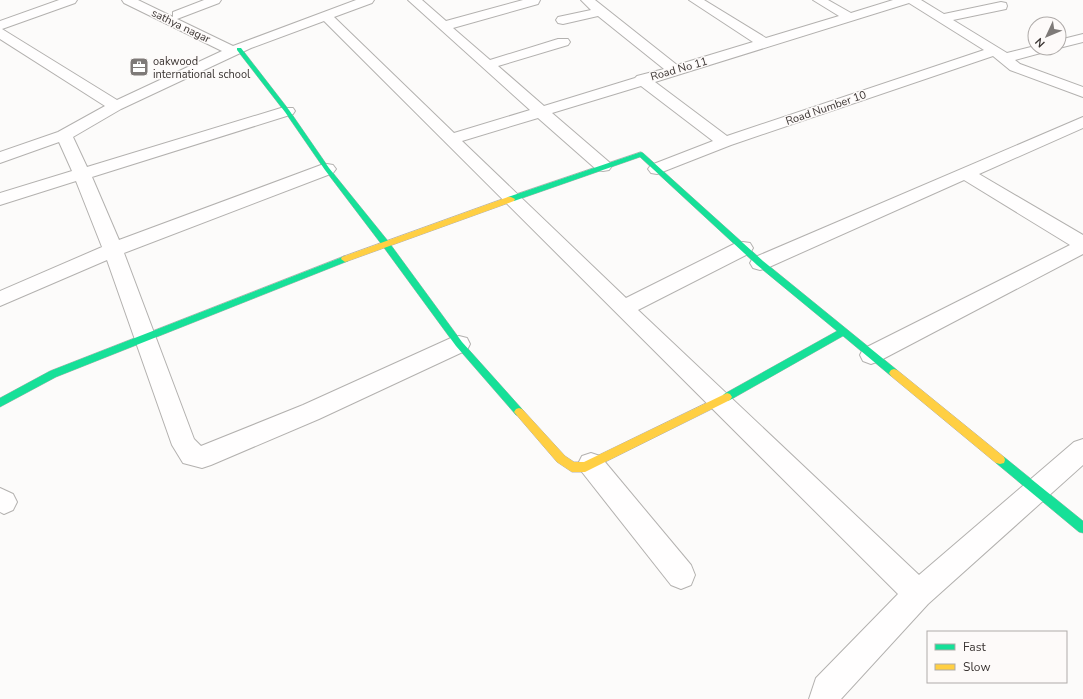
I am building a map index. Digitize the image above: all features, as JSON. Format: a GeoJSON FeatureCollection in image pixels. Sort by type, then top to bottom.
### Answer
{"type":"FeatureCollection","features":[{"type":"Feature","properties":{"kind":"street"},"geometry":{"type":"LineString","coordinates":[[0,26],[71,0]]}},
{"type":"Feature","properties":{"kind":"street","name":"sathya nagar"},"geometry":{"type":"LineString","coordinates":[[128,0],[239,49]]}},
{"type":"Feature","properties":{"kind":"street","name":"sathya nagar"},"geometry":{"type":"LineString","coordinates":[[148,0],[239,49]]}},
{"type":"Feature","properties":{"kind":"street"},"geometry":{"type":"LineString","coordinates":[[178,15],[215,0]]}},
{"type":"Feature","properties":{"kind":"street"},"geometry":{"type":"LineString","coordinates":[[0,158],[64,135],[116,106],[239,49],[368,0]]}},
{"type":"Feature","properties":{"kind":"street"},"geometry":{"type":"LineString","coordinates":[[414,0],[603,166]]}},
{"type":"Feature","properties":{"kind":"street"},"geometry":{"type":"LineString","coordinates":[[587,0],[675,70]]}},
{"type":"Feature","properties":{"kind":"street"},"geometry":{"type":"LineString","coordinates":[[695,0],[764,43]]}},
{"type":"Feature","properties":{"kind":"street"},"geometry":{"type":"LineString","coordinates":[[819,0],[850,17]]}},
{"type":"Feature","properties":{"kind":"street","name":"Road No 11"},"geometry":{"type":"LineString","coordinates":[[452,139],[642,79],[906,0]]}},
{"type":"Feature","properties":{"kind":"street"},"geometry":{"type":"LineString","coordinates":[[912,0],[1000,54],[1015,68],[1083,92]]}},
{"type":"Feature","properties":{"kind":"street"},"geometry":{"type":"LineString","coordinates":[[444,26],[534,2]]}},
{"type":"Feature","properties":{"kind":"street"},"geometry":{"type":"LineString","coordinates":[[942,18],[1001,6]]}},
{"type":"Feature","properties":{"kind":"street"},"geometry":{"type":"LineString","coordinates":[[563,20],[601,11]]}},
{"type":"Feature","properties":{"kind":"street"},"geometry":{"type":"LineString","coordinates":[[326,16],[510,198],[918,594]]}},
{"type":"Feature","properties":{"kind":"street"},"geometry":{"type":"LineString","coordinates":[[0,32],[116,106]]}},
{"type":"Feature","properties":{"kind":"street"},"geometry":{"type":"LineString","coordinates":[[1067,42],[1083,38]]}},
{"type":"Feature","properties":{"kind":"street"},"geometry":{"type":"LineString","coordinates":[[488,65],[563,42]]}},
{"type":"Feature","properties":{"kind":"street"},"geometry":{"type":"LineString","coordinates":[[239,49],[287,111],[327,169],[385,243],[459,344],[561,459],[572,466],[585,468],[719,402],[843,332]]}},
{"type":"Feature","properties":{"kind":"street","name":"Road Number 10"},"geometry":{"type":"LineString","coordinates":[[657,169],[726,142],[1000,54],[1027,50]]}},
{"type":"Feature","properties":{"kind":"street"},"geometry":{"type":"LineString","coordinates":[[642,79],[726,142]]}},
{"type":"Feature","properties":{"kind":"street"},"geometry":{"type":"LineString","coordinates":[[0,199],[287,111]]}},
{"type":"Feature","properties":{"kind":"street"},"geometry":{"type":"LineString","coordinates":[[760,263],[1083,122]]}},
{"type":"Feature","properties":{"kind":"street"},"geometry":{"type":"LineString","coordinates":[[64,135],[99,212],[184,444],[192,455],[202,457],[311,412],[459,344]]}},
{"type":"Feature","properties":{"kind":"street"},"geometry":{"type":"LineString","coordinates":[[0,403],[52,374],[385,243],[510,198],[641,154],[742,248],[870,355],[1083,528]]}},
{"type":"Feature","properties":{"kind":"street"},"geometry":{"type":"LineString","coordinates":[[0,299],[112,250],[327,169]]}},
{"type":"Feature","properties":{"kind":"street"},"geometry":{"type":"LineString","coordinates":[[966,174],[1083,245]]}},
{"type":"Feature","properties":{"kind":"street"},"geometry":{"type":"LineString","coordinates":[[870,355],[1083,245]]}},
{"type":"Feature","properties":{"kind":"street"},"geometry":{"type":"LineString","coordinates":[[624,308],[742,248]]}},
{"type":"Feature","properties":{"kind":"street"},"geometry":{"type":"LineString","coordinates":[[825,699],[827,689],[918,594],[1083,450]]}},
{"type":"Feature","properties":{"kind":"street"},"geometry":{"type":"LineString","coordinates":[[591,464],[681,575]]}},
{"type":"Feature","properties":{"kind":"traffic: fast"},"geometry":{"type":"LineString","coordinates":[[239,49],[287,111],[327,169],[385,243],[459,344],[519,412]]}},
{"type":"Feature","properties":{"kind":"traffic: fast"},"geometry":{"type":"LineString","coordinates":[[511,199],[641,154],[760,263],[894,373]]}},
{"type":"Feature","properties":{"kind":"traffic: fast"},"geometry":{"type":"LineString","coordinates":[[0,403],[53,374],[345,259]]}},
{"type":"Feature","properties":{"kind":"traffic: fast"},"geometry":{"type":"LineString","coordinates":[[727,397],[843,332]]}},
{"type":"Feature","properties":{"kind":"traffic: fast"},"geometry":{"type":"LineString","coordinates":[[1000,460],[1083,528]]}},
{"type":"Feature","properties":{"kind":"traffic: slow"},"geometry":{"type":"LineString","coordinates":[[345,259],[511,199]]}},
{"type":"Feature","properties":{"kind":"traffic: slow"},"geometry":{"type":"LineString","coordinates":[[894,373],[1000,460]]}},
{"type":"Feature","properties":{"kind":"traffic: slow"},"geometry":{"type":"LineString","coordinates":[[519,412],[561,459],[572,467],[585,467],[727,397]]}},
{"type":"Feature","properties":{"kind":"place","name":"oakwood international school"},"geometry":{"type":"Point","coordinates":[139,67]}}]}
